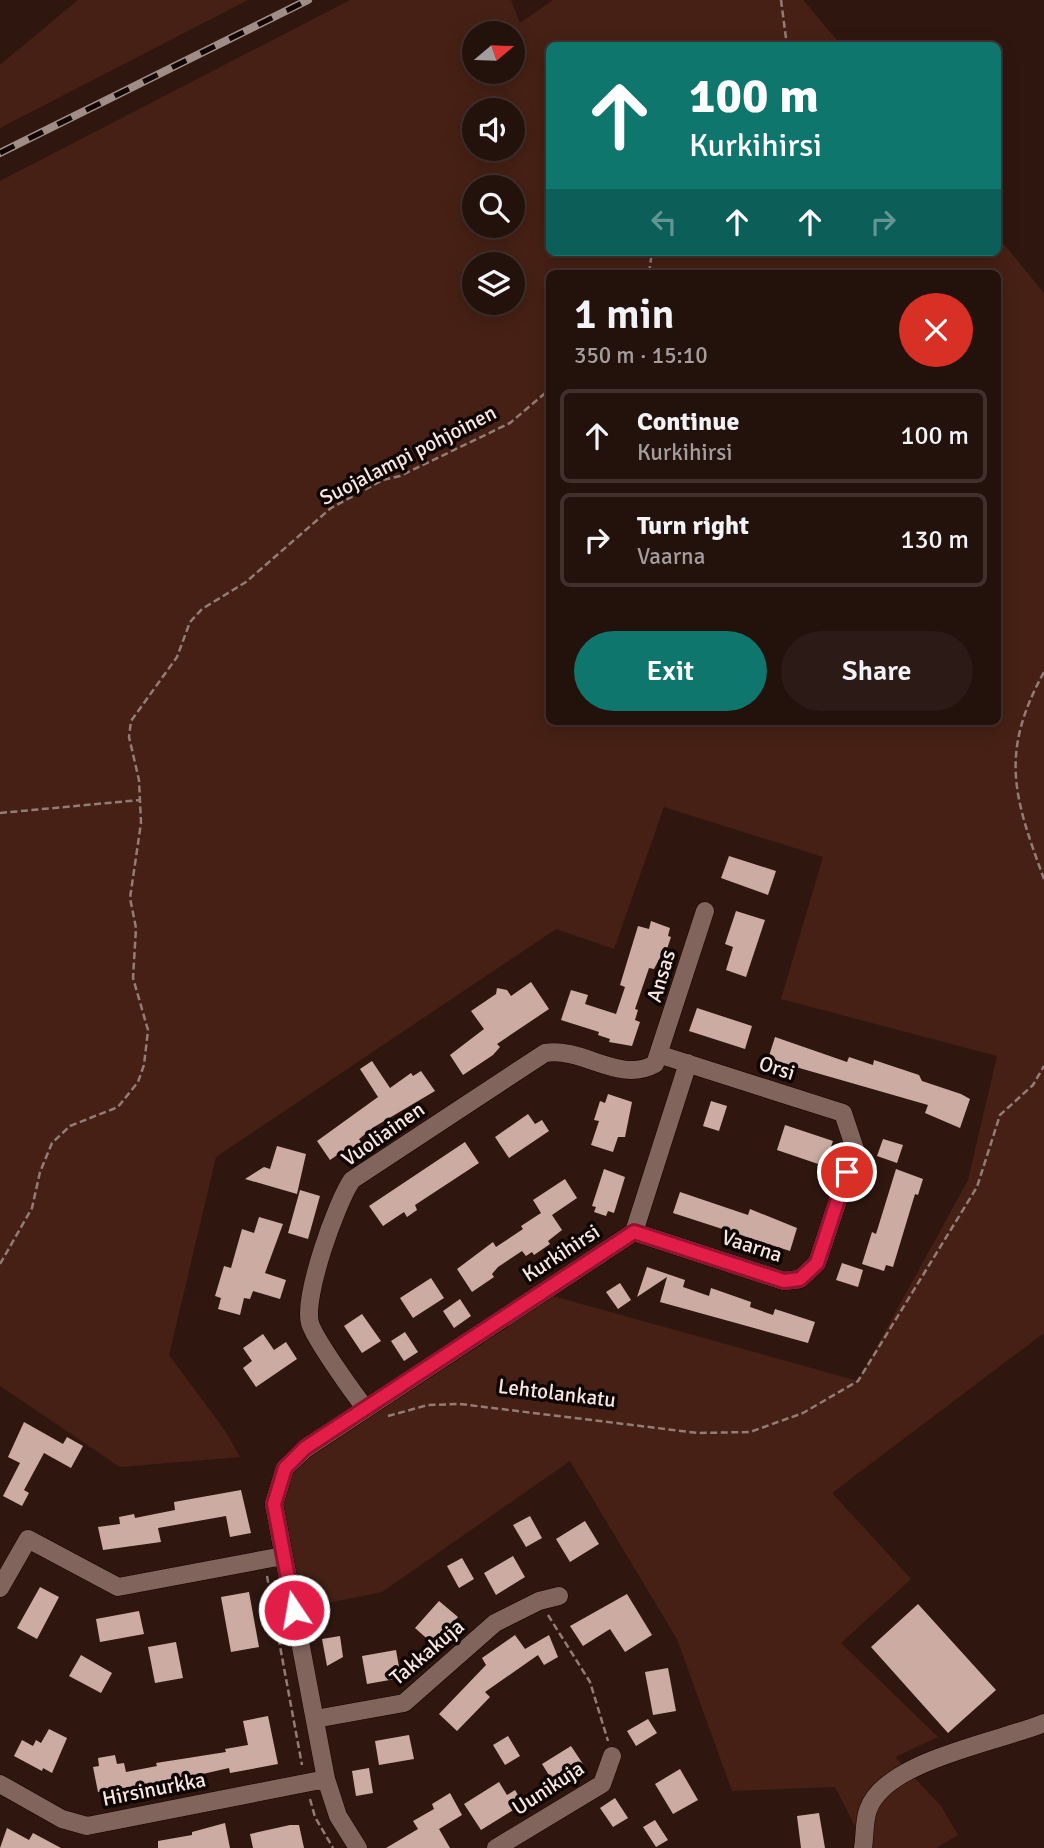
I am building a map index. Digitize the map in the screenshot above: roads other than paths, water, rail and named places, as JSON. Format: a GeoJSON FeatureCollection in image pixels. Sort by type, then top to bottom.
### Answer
{"type":"FeatureCollection","features":[{"type":"Feature","properties":{"kind":"street","name":"Ansas"},"geometry":{"type":"LineString","coordinates":[[661,1055],[705,911]]}},
{"type":"Feature","properties":{"kind":"street","name":"Vuoliainen"},"geometry":{"type":"LineString","coordinates":[[366,1409],[310,1324],[309,1300],[341,1196],[352,1180],[545,1053],[563,1051],[628,1072],[642,1071],[655,1064],[661,1055]]}},
{"type":"Feature","properties":{"kind":"street","name":"Orsi"},"geometry":{"type":"LineString","coordinates":[[661,1055],[843,1113],[855,1149]]}},
{"type":"Feature","properties":{"kind":"street","name":"Kurkihirsi"},"geometry":{"type":"LineString","coordinates":[[366,1409],[634,1232],[688,1063]]}},
{"type":"Feature","properties":{"kind":"street","name":"Vaarna"},"geometry":{"type":"LineString","coordinates":[[634,1232],[784,1281],[800,1279],[817,1263],[855,1149]]}},
{"type":"Feature","properties":{"kind":"street"},"geometry":{"type":"LineString","coordinates":[[358,1848],[338,1816],[326,1779],[274,1504],[285,1468],[305,1448],[366,1409]]}},
{"type":"Feature","properties":{"kind":"street"},"geometry":{"type":"LineString","coordinates":[[0,1588],[28,1539],[118,1587],[283,1556]]}},
{"type":"Feature","properties":{"kind":"street","name":"Takkakuja"},"geometry":{"type":"LineString","coordinates":[[315,1719],[404,1703],[495,1623],[539,1601],[559,1596]]}},
{"type":"Feature","properties":{"kind":"street"},"geometry":{"type":"LineString","coordinates":[[863,1848],[868,1809],[888,1783],[938,1758],[1015,1735],[1044,1723]]}},
{"type":"Feature","properties":{"kind":"street","name":"Uunikuja"},"geometry":{"type":"LineString","coordinates":[[496,1848],[602,1784],[612,1756]]}},
{"type":"Feature","properties":{"kind":"street","name":"Hirsinurkka"},"geometry":{"type":"LineString","coordinates":[[1,1787],[62,1819],[87,1826],[326,1779]]}},
{"type":"Feature","properties":{"kind":"railway"},"geometry":{"type":"LineString","coordinates":[[0,153],[308,0]]}}]}
